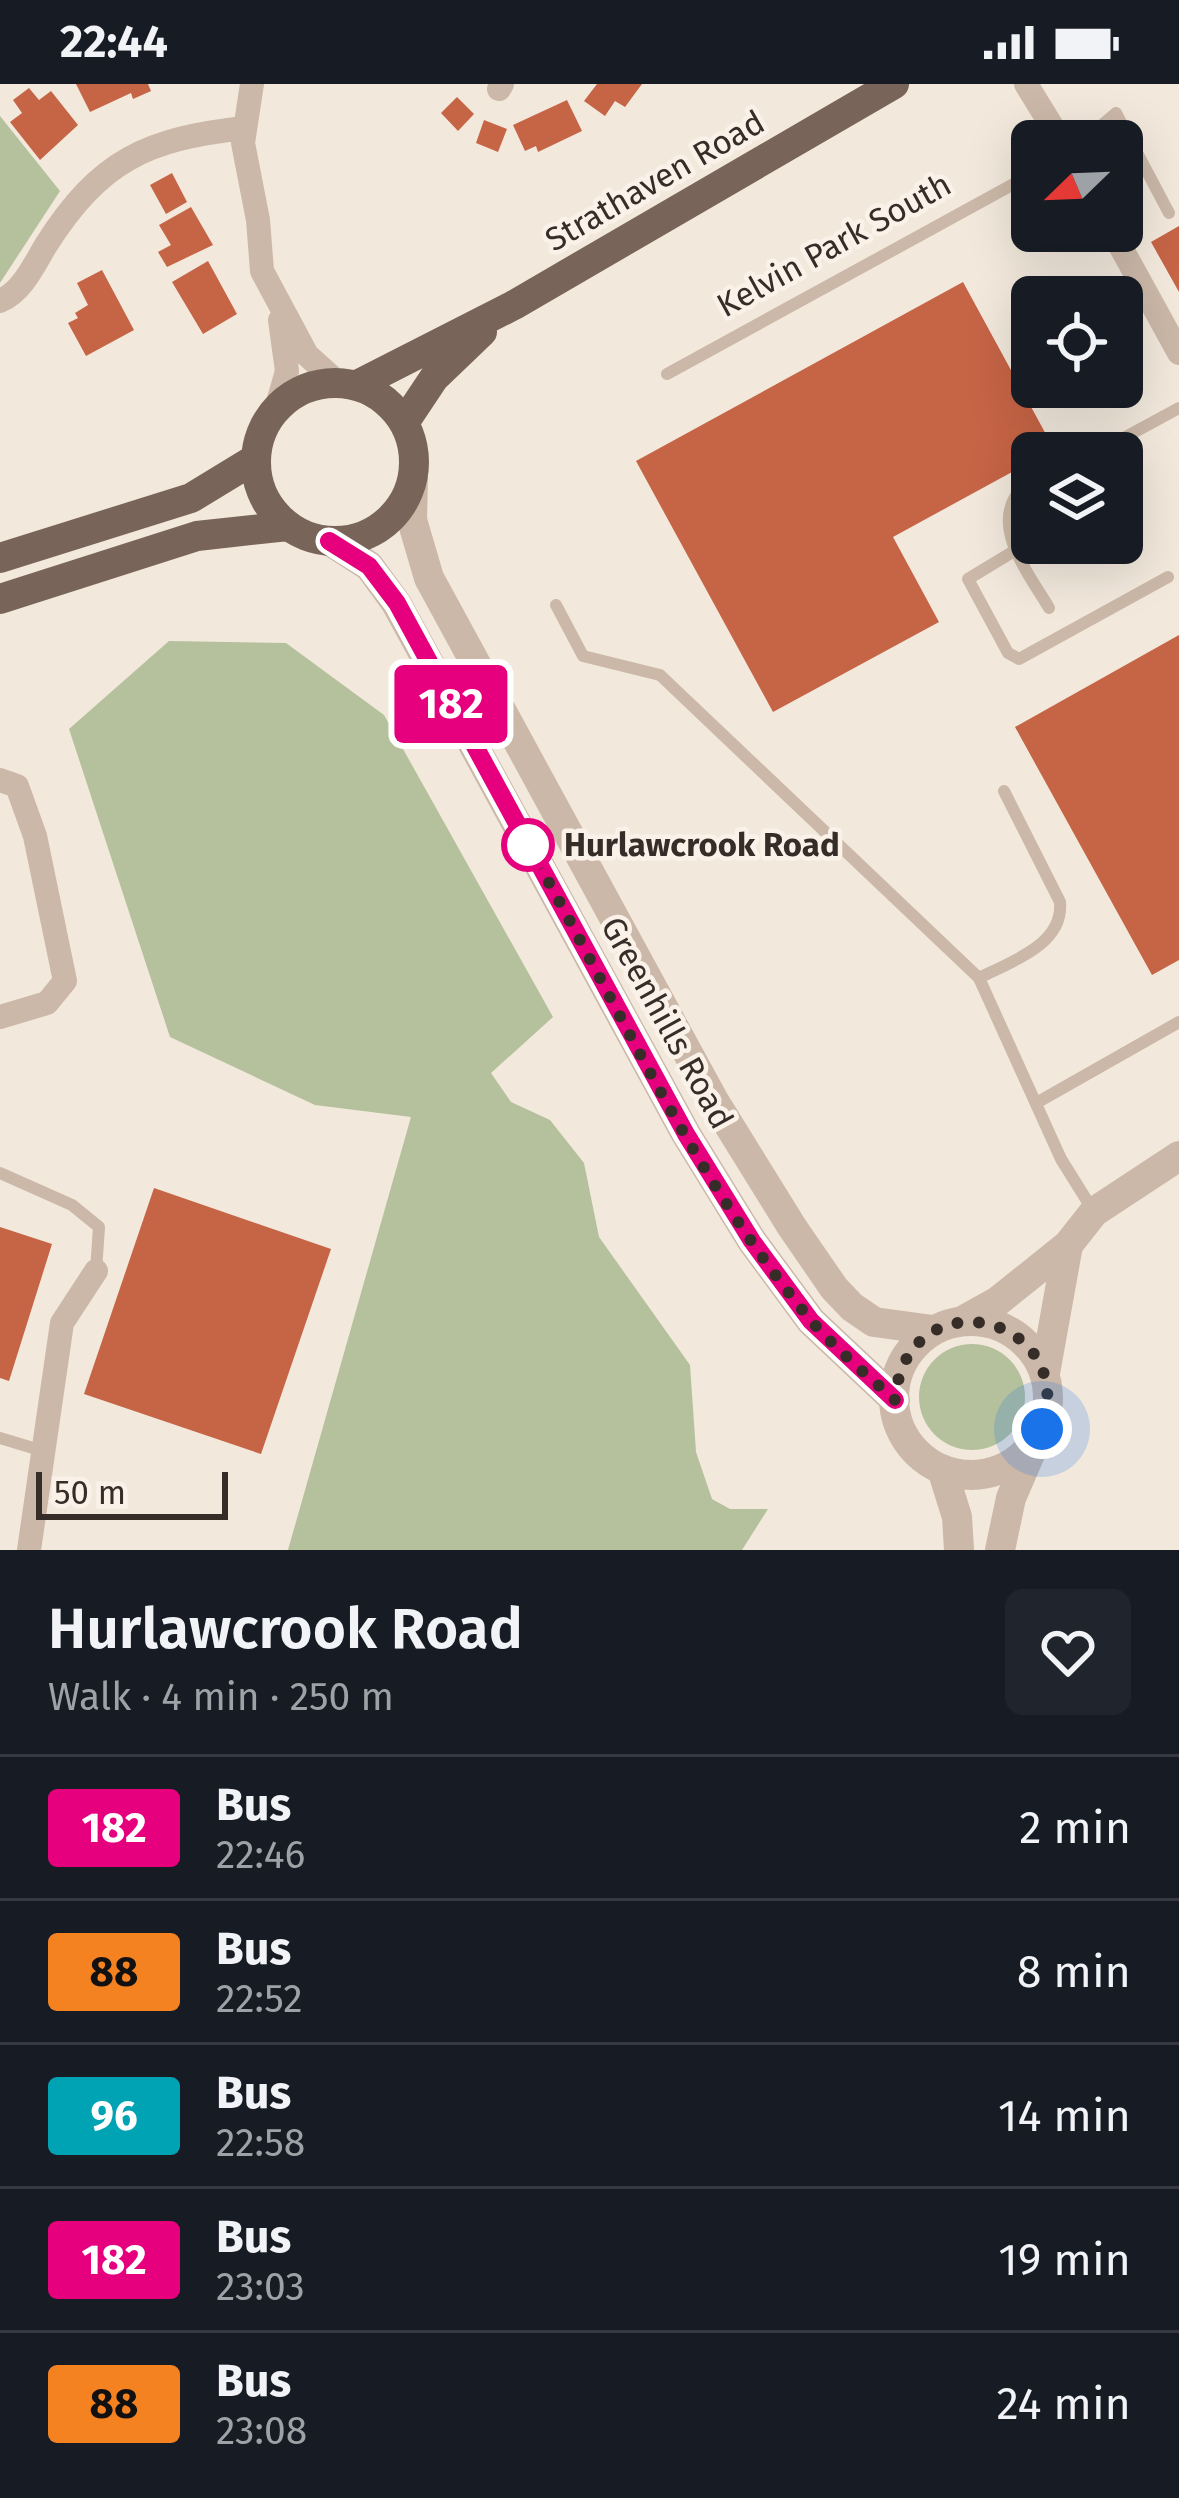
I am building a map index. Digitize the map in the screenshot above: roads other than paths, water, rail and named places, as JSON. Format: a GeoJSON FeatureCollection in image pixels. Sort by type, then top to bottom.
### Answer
{"type":"FeatureCollection","features":[{"type":"Feature","properties":{"kind":"main road","name":"Strathaven Road"},"geometry":{"type":"LineString","coordinates":[[348,384],[514,304],[894,84]]}},
{"type":"Feature","properties":{"kind":"main road","name":"Strathaven Road"},"geometry":{"type":"LineString","coordinates":[[404,423],[434,378],[514,304]]}},
{"type":"Feature","properties":{"kind":"main road"},"geometry":{"type":"LineString","coordinates":[[348,384],[385,399],[411,440],[413,476],[403,503],[383,524],[358,538],[329,541],[288,526],[267,504],[255,460],[261,431],[277,406],[295,393],[348,384]]}},
{"type":"Feature","properties":{"kind":"main road"},"geometry":{"type":"LineString","coordinates":[[0,558],[191,498],[255,460]]}},
{"type":"Feature","properties":{"kind":"main road"},"geometry":{"type":"LineString","coordinates":[[0,599],[197,536],[288,526]]}},
{"type":"Feature","properties":{"kind":"street"},"geometry":{"type":"LineString","coordinates":[[252,84],[244,128],[262,272],[307,355],[348,384]]}},
{"type":"Feature","properties":{"kind":"street"},"geometry":{"type":"LineString","coordinates":[[1026,84],[1048,120]]}},
{"type":"Feature","properties":{"kind":"street"},"geometry":{"type":"LineString","coordinates":[[0,301],[23,282],[75,203],[134,153],[180,135],[244,128]]}},
{"type":"Feature","properties":{"kind":"street"},"geometry":{"type":"LineString","coordinates":[[1124,252],[1179,353]]}},
{"type":"Feature","properties":{"kind":"street"},"geometry":{"type":"LineString","coordinates":[[274,301],[286,356],[277,406]]}},
{"type":"Feature","properties":{"kind":"street","name":"Greenhills Road"},"geometry":{"type":"LineString","coordinates":[[413,476],[412,520],[429,578],[725,1119],[833,1288],[874,1322],[948,1326]]}},
{"type":"Feature","properties":{"kind":"street","name":"Greenhills Road"},"geometry":{"type":"LineString","coordinates":[[329,541],[369,566],[397,603],[686,1134],[752,1241],[811,1321],[895,1400]]}},
{"type":"Feature","properties":{"kind":"street"},"geometry":{"type":"LineString","coordinates":[[0,780],[17,786],[35,836],[65,981],[47,1003],[0,1017]]}},
{"type":"Feature","properties":{"kind":"street"},"geometry":{"type":"LineString","coordinates":[[1035,1441],[1004,1468],[963,1474],[943,1469],[905,1438],[895,1400],[904,1360],[948,1326],[998,1301],[1069,1245],[1094,1212],[1179,1156]]}},
{"type":"Feature","properties":{"kind":"street"},"geometry":{"type":"LineString","coordinates":[[1000,1550],[1011,1498],[1047,1415],[1045,1373],[1069,1245]]}},
{"type":"Feature","properties":{"kind":"street"},"geometry":{"type":"LineString","coordinates":[[29,1550],[62,1323],[96,1271]]}},
{"type":"Feature","properties":{"kind":"street"},"geometry":{"type":"LineString","coordinates":[[948,1326],[988,1322],[1012,1332],[1032,1350],[1045,1373]]}},
{"type":"Feature","properties":{"kind":"street"},"geometry":{"type":"LineString","coordinates":[[943,1469],[957,1517],[959,1550]]}},
{"type":"Feature","properties":{"kind":"lane"},"geometry":{"type":"LineString","coordinates":[[1143,163],[1169,213]]}},
{"type":"Feature","properties":{"kind":"lane","name":"Kelvin Park South"},"geometry":{"type":"LineString","coordinates":[[668,374],[1011,185]]}},
{"type":"Feature","properties":{"kind":"lane"},"geometry":{"type":"LineString","coordinates":[[1135,432],[1179,408]]}},
{"type":"Feature","properties":{"kind":"lane"},"geometry":{"type":"LineString","coordinates":[[1011,504],[1007,524],[1011,536]]}},
{"type":"Feature","properties":{"kind":"lane"},"geometry":{"type":"LineString","coordinates":[[1011,553],[968,579],[1008,653],[1019,659],[1168,577]]}},
{"type":"Feature","properties":{"kind":"lane"},"geometry":{"type":"LineString","coordinates":[[1024,564],[1049,608]]}},
{"type":"Feature","properties":{"kind":"lane"},"geometry":{"type":"LineString","coordinates":[[556,605],[584,656],[660,675],[980,978],[1061,1159],[1094,1212]]}},
{"type":"Feature","properties":{"kind":"lane"},"geometry":{"type":"LineString","coordinates":[[980,978],[1034,950],[1052,932],[1061,914],[1060,902],[1004,791]]}},
{"type":"Feature","properties":{"kind":"lane"},"geometry":{"type":"LineString","coordinates":[[1039,1102],[1179,1022]]}},
{"type":"Feature","properties":{"kind":"lane"},"geometry":{"type":"LineString","coordinates":[[0,1174],[72,1205],[99,1227],[96,1271]]}},
{"type":"Feature","properties":{"kind":"lane"},"geometry":{"type":"LineString","coordinates":[[0,1438],[43,1451]]}},
{"type":"Feature","properties":{"kind":"place","name":"Hurlawcrook Road"},"geometry":{"type":"Point","coordinates":[528,845]}}]}
